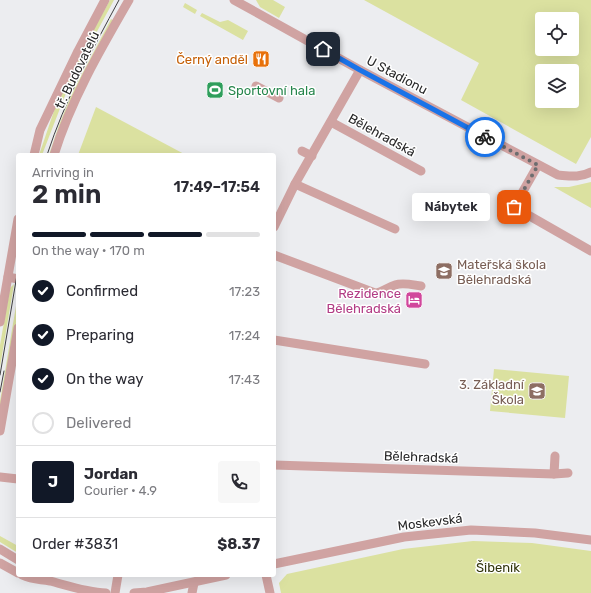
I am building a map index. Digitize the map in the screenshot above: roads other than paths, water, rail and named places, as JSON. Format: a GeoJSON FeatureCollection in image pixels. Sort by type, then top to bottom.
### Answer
{"type":"FeatureCollection","features":[{"type":"Feature","properties":{"kind":"street","name":"tř. Budovatelů"},"geometry":{"type":"LineString","coordinates":[[34,153],[40,130],[78,51],[105,0]]}},
{"type":"Feature","properties":{"kind":"street","name":"tř. Budovatelů"},"geometry":{"type":"LineString","coordinates":[[55,153],[84,80],[129,0]]}},
{"type":"Feature","properties":{"kind":"street","name":"U Stadionu"},"geometry":{"type":"LineString","coordinates":[[234,0],[247,3],[360,70],[558,175],[585,176],[591,172]]}},
{"type":"Feature","properties":{"kind":"street","name":"Bělehradská"},"geometry":{"type":"LineString","coordinates":[[276,223],[295,184],[360,70]]}},
{"type":"Feature","properties":{"kind":"street"},"geometry":{"type":"LineString","coordinates":[[256,86],[279,98]]}},
{"type":"Feature","properties":{"kind":"street","name":"Bělehradská"},"geometry":{"type":"LineString","coordinates":[[331,122],[421,171]]}},
{"type":"Feature","properties":{"kind":"street"},"geometry":{"type":"LineString","coordinates":[[302,151],[312,156]]}},
{"type":"Feature","properties":{"kind":"street"},"geometry":{"type":"LineString","coordinates":[[538,165],[514,207],[591,251]]}},
{"type":"Feature","properties":{"kind":"street"},"geometry":{"type":"LineString","coordinates":[[295,184],[395,229]]}},
{"type":"Feature","properties":{"kind":"street"},"geometry":{"type":"LineString","coordinates":[[0,322],[16,231]]}},
{"type":"Feature","properties":{"kind":"street"},"geometry":{"type":"LineString","coordinates":[[276,256],[374,293],[378,293],[389,287],[400,284],[421,286]]}},
{"type":"Feature","properties":{"kind":"street"},"geometry":{"type":"LineString","coordinates":[[8,277],[16,279]]}},
{"type":"Feature","properties":{"kind":"street"},"geometry":{"type":"LineString","coordinates":[[0,431],[16,339]]}},
{"type":"Feature","properties":{"kind":"street"},"geometry":{"type":"LineString","coordinates":[[276,340],[425,364]]}},
{"type":"Feature","properties":{"kind":"street"},"geometry":{"type":"LineString","coordinates":[[554,456],[554,474]]}},
{"type":"Feature","properties":{"kind":"street","name":"Bělehradská"},"geometry":{"type":"LineString","coordinates":[[276,465],[554,474],[568,473]]}},
{"type":"Feature","properties":{"kind":"street"},"geometry":{"type":"LineString","coordinates":[[0,477],[16,479]]}},
{"type":"Feature","properties":{"kind":"street","name":"Moskevská"},"geometry":{"type":"LineString","coordinates":[[276,564],[404,537],[471,530],[535,533],[591,540]]}},
{"type":"Feature","properties":{"kind":"street"},"geometry":{"type":"LineString","coordinates":[[0,549],[16,559]]}},
{"type":"Feature","properties":{"kind":"street"},"geometry":{"type":"LineString","coordinates":[[0,563],[16,572]]}},
{"type":"Feature","properties":{"kind":"street"},"geometry":{"type":"LineString","coordinates":[[26,577],[31,579],[45,578],[71,588],[106,593]]}},
{"type":"Feature","properties":{"kind":"street"},"geometry":{"type":"LineString","coordinates":[[115,593],[118,577]]}},
{"type":"Feature","properties":{"kind":"street"},"geometry":{"type":"LineString","coordinates":[[134,593],[147,592],[218,577]]}},
{"type":"Feature","properties":{"kind":"street"},"geometry":{"type":"LineString","coordinates":[[266,577],[270,593]]}},
{"type":"Feature","properties":{"kind":"street"},"geometry":{"type":"LineString","coordinates":[[192,593],[194,583]]}},
{"type":"Feature","properties":{"kind":"tram line"},"geometry":{"type":"LineString","coordinates":[[48,153],[71,95],[119,0]]}},
{"type":"Feature","properties":{"kind":"tram line"},"geometry":{"type":"LineString","coordinates":[[0,375],[16,281]]}},
{"type":"Feature","properties":{"kind":"tram line"},"geometry":{"type":"LineString","coordinates":[[0,392],[4,371]]}},
{"type":"Feature","properties":{"kind":"place","name":"Černý anděl"},"geometry":{"type":"Point","coordinates":[261,59]}},
{"type":"Feature","properties":{"kind":"place","name":"Sportovní hala"},"geometry":{"type":"Point","coordinates":[215,90]}},
{"type":"Feature","properties":{"kind":"place","name":"Nábytek"},"geometry":{"type":"Point","coordinates":[514,207]}},
{"type":"Feature","properties":{"kind":"place","name":"Mateřská škola Bělehradská"},"geometry":{"type":"Point","coordinates":[444,271]}},
{"type":"Feature","properties":{"kind":"place","name":"Rezidence Bělehradská"},"geometry":{"type":"Point","coordinates":[414,300]}},
{"type":"Feature","properties":{"kind":"place","name":"3. Základní Škola"},"geometry":{"type":"Point","coordinates":[537,391]}},
{"type":"Feature","properties":{"kind":"park label","name":"Šibeník"},"geometry":{"type":"Point","coordinates":[498,567]}}]}
